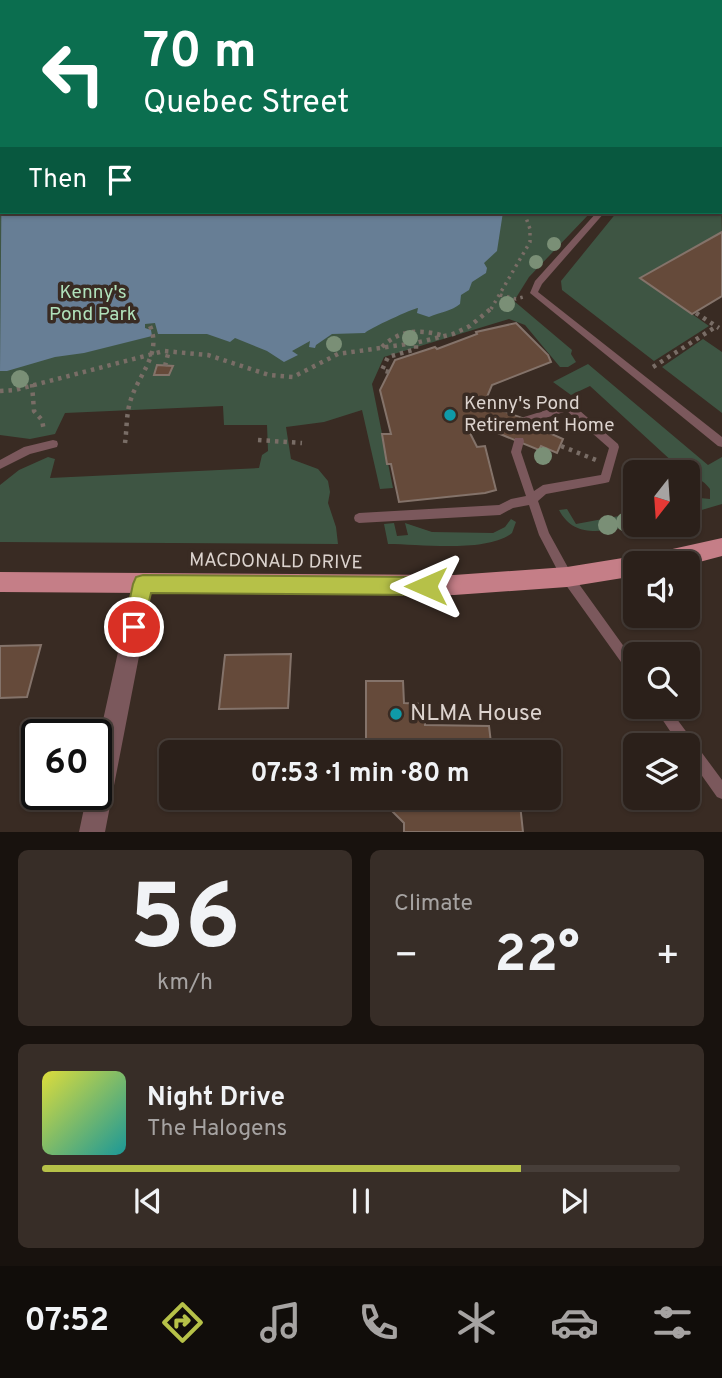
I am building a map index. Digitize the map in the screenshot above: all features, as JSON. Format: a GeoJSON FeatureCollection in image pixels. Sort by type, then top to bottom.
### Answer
{"type":"FeatureCollection","features":[{"type":"Feature","properties":{"kind":"main road"},"geometry":{"type":"LineString","coordinates":[[700,552],[722,547]]}},
{"type":"Feature","properties":{"kind":"main road","name":"MACDONALD DRIVE"},"geometry":{"type":"LineString","coordinates":[[0,582],[440,586],[567,577],[623,568]]}},
{"type":"Feature","properties":{"kind":"street"},"geometry":{"type":"LineString","coordinates":[[92,832],[143,584]]}},
{"type":"Feature","properties":{"kind":"lane"},"geometry":{"type":"LineString","coordinates":[[599,214],[538,283],[534,293],[722,443]]}},
{"type":"Feature","properties":{"kind":"lane"},"geometry":{"type":"LineString","coordinates":[[359,519],[500,510],[511,504],[531,500],[543,489],[605,479],[614,447],[569,407],[527,420]]}},
{"type":"Feature","properties":{"kind":"lane"},"geometry":{"type":"LineString","coordinates":[[519,441],[516,452],[544,535],[567,577],[623,655]]}},
{"type":"Feature","properties":{"kind":"lane"},"geometry":{"type":"LineString","coordinates":[[2,460],[53,444]]}},
{"type":"Feature","properties":{"kind":"lane"},"geometry":{"type":"LineString","coordinates":[[669,719],[722,792]]}},
{"type":"Feature","properties":{"kind":"path"},"geometry":{"type":"LineString","coordinates":[[0,393],[152,352],[169,350],[201,353],[285,379],[298,376],[330,356],[416,343],[443,336],[475,322],[495,304],[531,240],[531,227],[525,214]]}},
{"type":"Feature","properties":{"kind":"path"},"geometry":{"type":"LineString","coordinates":[[669,357],[718,327],[696,313]]}},
{"type":"Feature","properties":{"kind":"path"},"geometry":{"type":"LineString","coordinates":[[475,322],[483,325]]}},
{"type":"Feature","properties":{"kind":"path"},"geometry":{"type":"LineString","coordinates":[[125,443],[130,401],[152,352],[155,335],[150,326]]}},
{"type":"Feature","properties":{"kind":"path"},"geometry":{"type":"LineString","coordinates":[[382,348],[402,332],[422,331],[443,336]]}},
{"type":"Feature","properties":{"kind":"path"},"geometry":{"type":"LineString","coordinates":[[389,372],[382,370],[388,358],[416,349],[416,343]]}},
{"type":"Feature","properties":{"kind":"path"},"geometry":{"type":"LineString","coordinates":[[165,366],[169,350]]}},
{"type":"Feature","properties":{"kind":"path"},"geometry":{"type":"LineString","coordinates":[[32,384],[34,411],[41,420]]}},
{"type":"Feature","properties":{"kind":"path"},"geometry":{"type":"LineString","coordinates":[[258,440],[302,443]]}},
{"type":"Feature","properties":{"kind":"path"},"geometry":{"type":"LineString","coordinates":[[561,446],[609,465]]}},
{"type":"Feature","properties":{"kind":"green space","name":"Kenny's Pond Park"},"geometry":{"type":"Polygon","coordinates":[[[0,214],[589,214],[529,277],[514,301],[572,350],[571,354],[576,362],[568,367],[560,367],[525,325],[509,319],[384,357],[372,384],[393,488],[380,489],[362,410],[324,422],[286,427],[291,459],[318,469],[328,481],[328,503],[338,544],[0,542],[0,485],[19,470],[48,457],[55,459],[50,478],[259,468],[262,455],[268,451],[267,425],[224,425],[223,406],[65,413],[55,434],[30,439],[0,435],[0,214]]]}},
{"type":"Feature","properties":{"kind":"green space"},"geometry":{"type":"Polygon","coordinates":[[[615,214],[721,214],[722,232],[641,278],[709,326],[654,361],[562,290],[561,281],[615,214]]]}},
{"type":"Feature","properties":{"kind":"green space"},"geometry":{"type":"Polygon","coordinates":[[[703,339],[722,352],[722,413],[662,367],[703,339]]]}},
{"type":"Feature","properties":{"kind":"green space"},"geometry":{"type":"Polygon","coordinates":[[[588,364],[708,465],[722,457],[722,504],[700,510],[700,498],[710,499],[710,489],[700,480],[700,460],[671,460],[590,386],[571,395],[553,382],[588,364]]]}},
{"type":"Feature","properties":{"kind":"green space"},"geometry":{"type":"Polygon","coordinates":[[[567,509],[576,524],[623,515],[623,527],[584,530],[566,520],[559,510],[567,509]]]}},
{"type":"Feature","properties":{"kind":"green space"},"geometry":{"type":"Polygon","coordinates":[[[511,519],[516,522],[512,533],[501,539],[452,546],[388,544],[384,524],[394,523],[397,536],[408,535],[405,523],[432,532],[493,533],[505,527],[511,519]]]}},
{"type":"Feature","properties":{"kind":"water","name":"Kenny's Pond Park"},"geometry":{"type":"Polygon","coordinates":[[[1,214],[503,214],[497,251],[484,263],[486,273],[472,282],[469,290],[461,295],[460,304],[429,317],[417,313],[418,308],[365,333],[332,334],[315,348],[309,347],[310,341],[292,351],[298,355],[284,362],[267,351],[235,338],[230,342],[207,334],[158,334],[155,323],[145,324],[145,328],[151,330],[152,336],[0,371],[1,214]]]}},
{"type":"Feature","properties":{"kind":"building"},"geometry":{"type":"Polygon","coordinates":[[[722,232],[722,296],[692,314],[640,278],[722,232]]]}},
{"type":"Feature","properties":{"kind":"building","name":"Kenny's Pond Retirement Home"},"geometry":{"type":"Polygon","coordinates":[[[516,323],[548,355],[551,362],[492,385],[487,397],[493,399],[490,406],[549,428],[547,432],[563,439],[557,453],[541,446],[539,450],[471,422],[469,431],[477,447],[485,446],[496,490],[399,502],[391,464],[387,464],[382,434],[391,434],[380,390],[395,360],[435,347],[437,349],[477,334],[476,332],[516,323]]]}},
{"type":"Feature","properties":{"kind":"building"},"geometry":{"type":"Polygon","coordinates":[[[157,365],[173,366],[169,375],[154,375],[157,365]]]}},
{"type":"Feature","properties":{"kind":"building"},"geometry":{"type":"Polygon","coordinates":[[[41,645],[27,697],[0,698],[0,646],[41,645]]]}},
{"type":"Feature","properties":{"kind":"building"},"geometry":{"type":"Polygon","coordinates":[[[291,654],[288,708],[219,709],[225,655],[291,654]]]}},
{"type":"Feature","properties":{"kind":"building","name":"NLMA House"},"geometry":{"type":"Polygon","coordinates":[[[366,681],[403,681],[404,703],[424,704],[425,725],[489,726],[491,740],[366,740],[366,681]]]}},
{"type":"Feature","properties":{"kind":"building"},"geometry":{"type":"Polygon","coordinates":[[[391,810],[521,810],[523,832],[404,832],[404,823],[391,810]]]}},
{"type":"Feature","properties":{"kind":"place","name":"Kenny's Pond Retirement Home"},"geometry":{"type":"Point","coordinates":[450,415]}},
{"type":"Feature","properties":{"kind":"place","name":"NLMA House"},"geometry":{"type":"Point","coordinates":[396,714]}},
{"type":"Feature","properties":{"kind":"route"},"geometry":{"type":"LineString","coordinates":[[134,627],[143,584],[426,586]]}}]}
